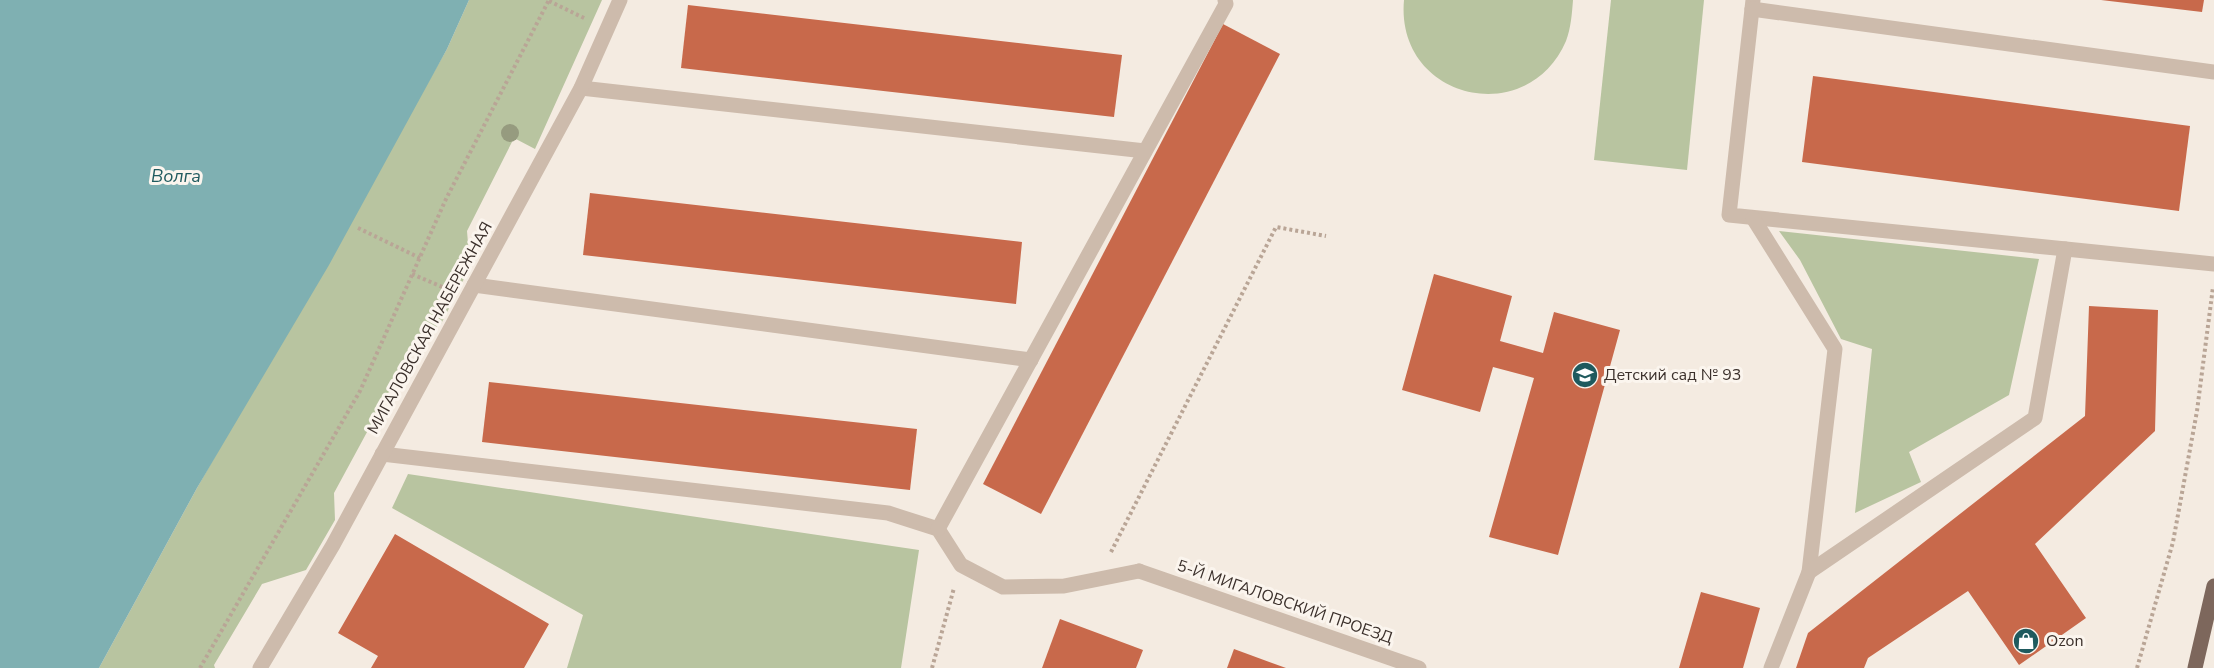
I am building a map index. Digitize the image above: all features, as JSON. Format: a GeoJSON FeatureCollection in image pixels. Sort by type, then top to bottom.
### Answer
{"type":"FeatureCollection","features":[{"type":"Feature","properties":{"kind":"main road"},"geometry":{"type":"LineString","coordinates":[[2195,668],[2214,586]]}},
{"type":"Feature","properties":{"kind":"street","name":"МИГАЛОВСКАЯ НАБЕРЕЖНАЯ"},"geometry":{"type":"LineString","coordinates":[[260,668],[333,546],[581,88],[620,0]]}},
{"type":"Feature","properties":{"kind":"street"},"geometry":{"type":"LineString","coordinates":[[938,529],[1226,4],[1225,0]]}},
{"type":"Feature","properties":{"kind":"street"},"geometry":{"type":"LineString","coordinates":[[2214,72],[1753,4],[1729,216],[2214,264]]}},
{"type":"Feature","properties":{"kind":"street"},"geometry":{"type":"LineString","coordinates":[[581,88],[1145,151]]}},
{"type":"Feature","properties":{"kind":"street"},"geometry":{"type":"LineString","coordinates":[[1753,218],[1835,349],[1809,572],[1771,668]]}},
{"type":"Feature","properties":{"kind":"street"},"geometry":{"type":"LineString","coordinates":[[1809,572],[2035,417],[2065,249]]}},
{"type":"Feature","properties":{"kind":"street"},"geometry":{"type":"LineString","coordinates":[[471,291],[1031,360]]}},
{"type":"Feature","properties":{"kind":"street"},"geometry":{"type":"LineString","coordinates":[[382,454],[888,513],[938,529],[961,564],[1003,587],[1064,586],[1097,579]]}},
{"type":"Feature","properties":{"kind":"street","name":"5-Й МИГАЛОВСКИЙ ПРОЕЗД"},"geometry":{"type":"LineString","coordinates":[[1097,579],[1139,571],[1419,668]]}},
{"type":"Feature","properties":{"kind":"path"},"geometry":{"type":"LineString","coordinates":[[200,668],[360,391],[446,199],[549,0],[584,18]]}},
{"type":"Feature","properties":{"kind":"path"},"geometry":{"type":"LineString","coordinates":[[1097,579],[1276,226],[1326,236]]}},
{"type":"Feature","properties":{"kind":"path"},"geometry":{"type":"LineString","coordinates":[[358,228],[420,258]]}},
{"type":"Feature","properties":{"kind":"path"},"geometry":{"type":"LineString","coordinates":[[412,273],[471,291]]}},
{"type":"Feature","properties":{"kind":"path"},"geometry":{"type":"LineString","coordinates":[[2137,668],[2173,542],[2197,411],[2214,283]]}},
{"type":"Feature","properties":{"kind":"path"},"geometry":{"type":"LineString","coordinates":[[932,668],[961,564]]}},
{"type":"Feature","properties":{"kind":"path"},"geometry":{"type":"LineString","coordinates":[[203,661],[206,668]]}},
{"type":"Feature","properties":{"kind":"green space"},"geometry":{"type":"Polygon","coordinates":[[[469,0],[602,0],[535,149],[514,138],[467,231],[470,267],[441,324],[418,338],[334,493],[335,520],[306,570],[262,584],[214,665],[215,668],[99,668],[197,488],[447,49],[469,0]]]}},
{"type":"Feature","properties":{"kind":"green space"},"geometry":{"type":"Polygon","coordinates":[[[1404,0],[1573,0],[1566,41],[1547,69],[1523,86],[1495,94],[1467,91],[1441,80],[1420,61],[1407,34],[1404,0]]]}},
{"type":"Feature","properties":{"kind":"green space"},"geometry":{"type":"Polygon","coordinates":[[[1611,0],[1704,0],[1687,170],[1594,160],[1611,0]]]}},
{"type":"Feature","properties":{"kind":"green space"},"geometry":{"type":"Polygon","coordinates":[[[1779,231],[2039,259],[2009,395],[1909,452],[1921,482],[1855,513],[1872,349],[1841,339],[1800,260],[1779,231]]]}},
{"type":"Feature","properties":{"kind":"green space"},"geometry":{"type":"Polygon","coordinates":[[[408,474],[919,550],[901,668],[567,668],[583,615],[392,508],[408,474]]]}},
{"type":"Feature","properties":{"kind":"water","name":"Волга"},"geometry":{"type":"Polygon","coordinates":[[[0,0],[469,0],[447,49],[329,265],[197,488],[99,668],[0,668],[0,0]]]}},
{"type":"Feature","properties":{"kind":"building"},"geometry":{"type":"Polygon","coordinates":[[[2101,0],[2204,0],[2202,12],[2101,0]]]}},
{"type":"Feature","properties":{"kind":"building"},"geometry":{"type":"Polygon","coordinates":[[[688,5],[1122,55],[1114,117],[681,68],[688,5]]]}},
{"type":"Feature","properties":{"kind":"building"},"geometry":{"type":"Polygon","coordinates":[[[1223,24],[1280,54],[1041,514],[983,484],[1223,24]]]}},
{"type":"Feature","properties":{"kind":"building"},"geometry":{"type":"Polygon","coordinates":[[[1813,76],[2190,126],[2179,211],[1802,162],[1813,76]]]}},
{"type":"Feature","properties":{"kind":"building"},"geometry":{"type":"Polygon","coordinates":[[[590,193],[1022,242],[1016,304],[583,255],[590,193]]]}},
{"type":"Feature","properties":{"kind":"building"},"geometry":{"type":"Polygon","coordinates":[[[1434,274],[1512,296],[1500,341],[1543,353],[1554,312],[1620,330],[1558,555],[1489,537],[1534,378],[1493,367],[1480,412],[1402,390],[1434,274]]]}},
{"type":"Feature","properties":{"kind":"building"},"geometry":{"type":"Polygon","coordinates":[[[2089,306],[2158,310],[2155,431],[2035,544],[2086,618],[2019,665],[1968,591],[1868,658],[1864,668],[1796,668],[1808,633],[2085,416],[2089,306]]]}},
{"type":"Feature","properties":{"kind":"building"},"geometry":{"type":"Polygon","coordinates":[[[489,382],[917,429],[910,490],[482,442],[489,382]]]}},
{"type":"Feature","properties":{"kind":"building"},"geometry":{"type":"Polygon","coordinates":[[[395,534],[549,624],[524,668],[371,668],[378,656],[338,633],[395,534]]]}},
{"type":"Feature","properties":{"kind":"building"},"geometry":{"type":"Polygon","coordinates":[[[1701,592],[1760,608],[1743,668],[1679,668],[1701,592]]]}},
{"type":"Feature","properties":{"kind":"building"},"geometry":{"type":"Polygon","coordinates":[[[1060,619],[1143,650],[1136,668],[1042,668],[1060,619]]]}},
{"type":"Feature","properties":{"kind":"building"},"geometry":{"type":"Polygon","coordinates":[[[1234,649],[1286,668],[1227,668],[1234,649]]]}},
{"type":"Feature","properties":{"kind":"place","name":"Детский сад № 93"},"geometry":{"type":"Point","coordinates":[1585,375]}},
{"type":"Feature","properties":{"kind":"place","name":"Ozon"},"geometry":{"type":"Point","coordinates":[2026,641]}}]}
